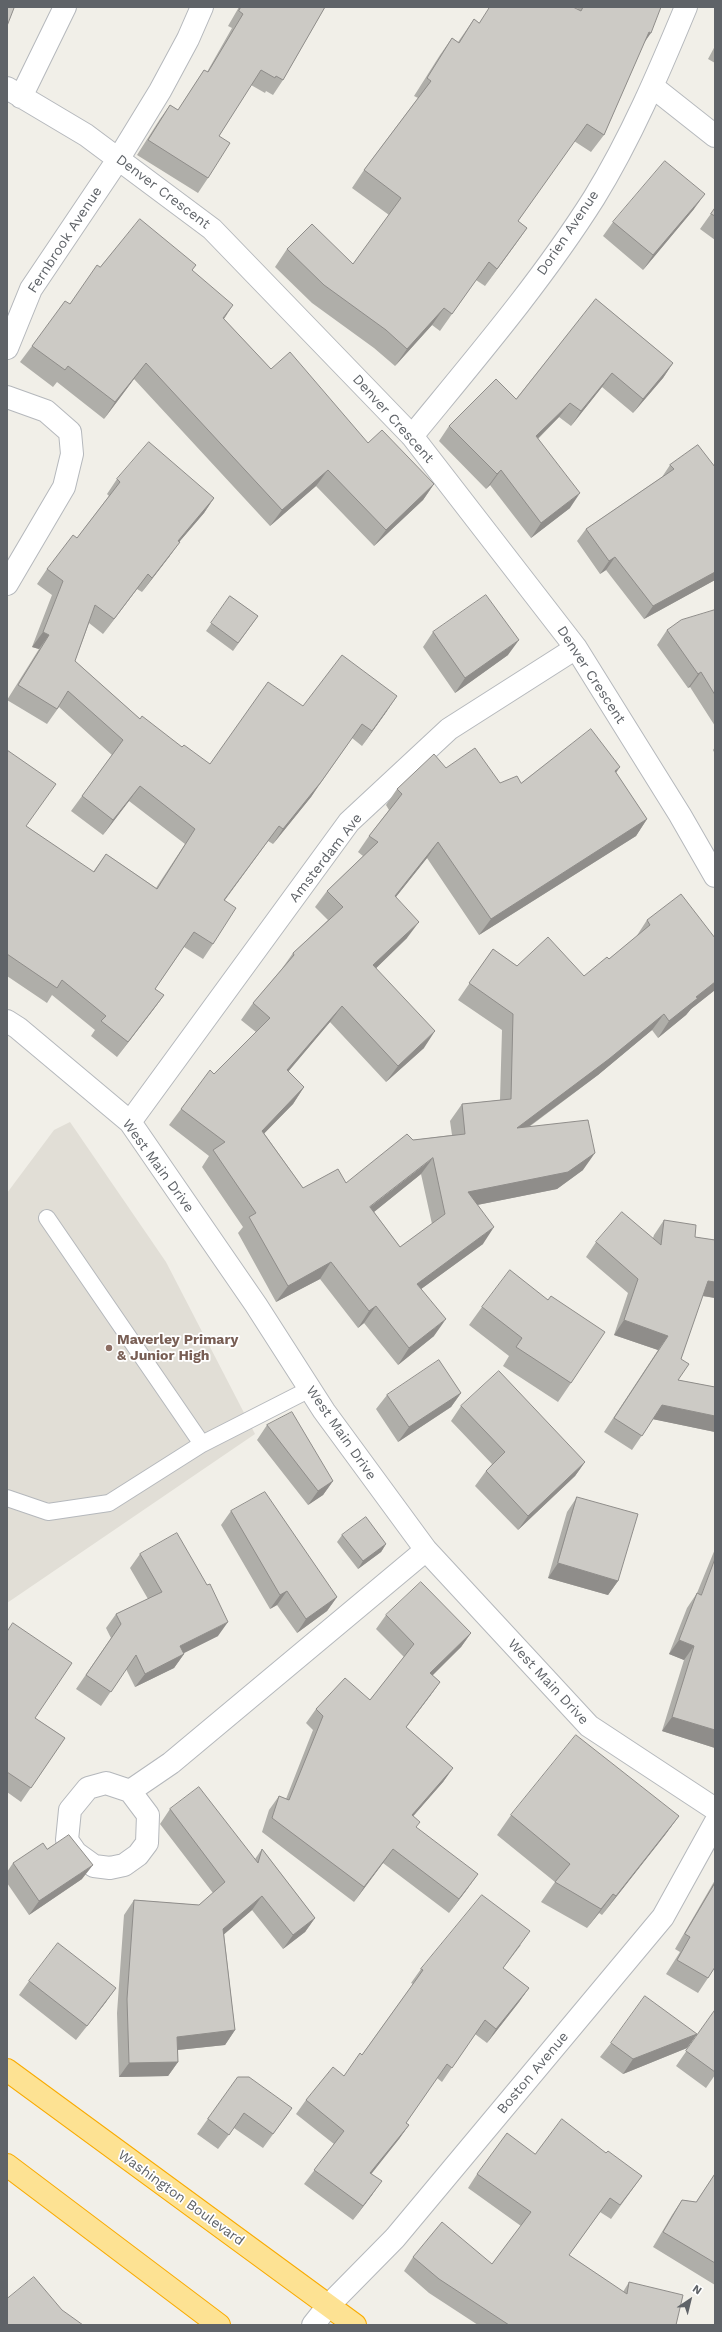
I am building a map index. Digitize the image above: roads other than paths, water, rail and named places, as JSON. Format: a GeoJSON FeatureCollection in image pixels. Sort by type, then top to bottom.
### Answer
{"type":"FeatureCollection","features":[{"type":"Feature","properties":{"kind":"highway","name":"Washington Boulevard"},"geometry":{"type":"LineString","coordinates":[[7,2070],[355,2325]]}},
{"type":"Feature","properties":{"kind":"highway"},"geometry":{"type":"LineString","coordinates":[[7,2165],[219,2325]]}},
{"type":"Feature","properties":{"kind":"street"},"geometry":{"type":"LineString","coordinates":[[14,92],[65,7]]}},
{"type":"Feature","properties":{"kind":"street","name":"Fernbrook Avenue"},"geometry":{"type":"LineString","coordinates":[[7,348],[31,289],[119,158],[160,91],[188,39],[202,7]]}},
{"type":"Feature","properties":{"kind":"street","name":"Dorien Avenue"},"geometry":{"type":"LineString","coordinates":[[412,436],[522,300],[594,197],[653,87],[686,7]]}},
{"type":"Feature","properties":{"kind":"street"},"geometry":{"type":"LineString","coordinates":[[653,87],[715,136]]}},
{"type":"Feature","properties":{"kind":"street","name":"Denver Crescent"},"geometry":{"type":"LineString","coordinates":[[14,92],[86,135],[119,158],[212,229],[412,436],[576,648],[680,815],[715,876]]}},
{"type":"Feature","properties":{"kind":"street"},"geometry":{"type":"LineString","coordinates":[[7,397],[46,411],[70,432],[72,454],[64,487],[7,584]]}},
{"type":"Feature","properties":{"kind":"street","name":"Amsterdam Ave"},"geometry":{"type":"LineString","coordinates":[[130,1122],[349,822],[449,730],[576,648]]}},
{"type":"Feature","properties":{"kind":"street","name":"West Main Drive"},"geometry":{"type":"LineString","coordinates":[[7,1021],[18,1028],[130,1122],[256,1305],[310,1389],[426,1550],[589,1726],[715,1809]]}},
{"type":"Feature","properties":{"kind":"street"},"geometry":{"type":"LineString","coordinates":[[130,1791],[171,1763],[426,1550]]}},
{"type":"Feature","properties":{"kind":"street","name":"Boston Avenue"},"geometry":{"type":"LineString","coordinates":[[313,2325],[328,2306],[395,2238],[663,1917],[715,1823]]}},
{"type":"Feature","properties":{"kind":"lane"},"geometry":{"type":"LineString","coordinates":[[47,1218],[202,1444]]}},
{"type":"Feature","properties":{"kind":"lane"},"geometry":{"type":"LineString","coordinates":[[7,1498],[48,1512],[109,1503],[202,1444],[310,1389]]}},
{"type":"Feature","properties":{"kind":"place","name":"Maverley Primary & Junior High"},"geometry":{"type":"Point","coordinates":[109,1348]}}]}
